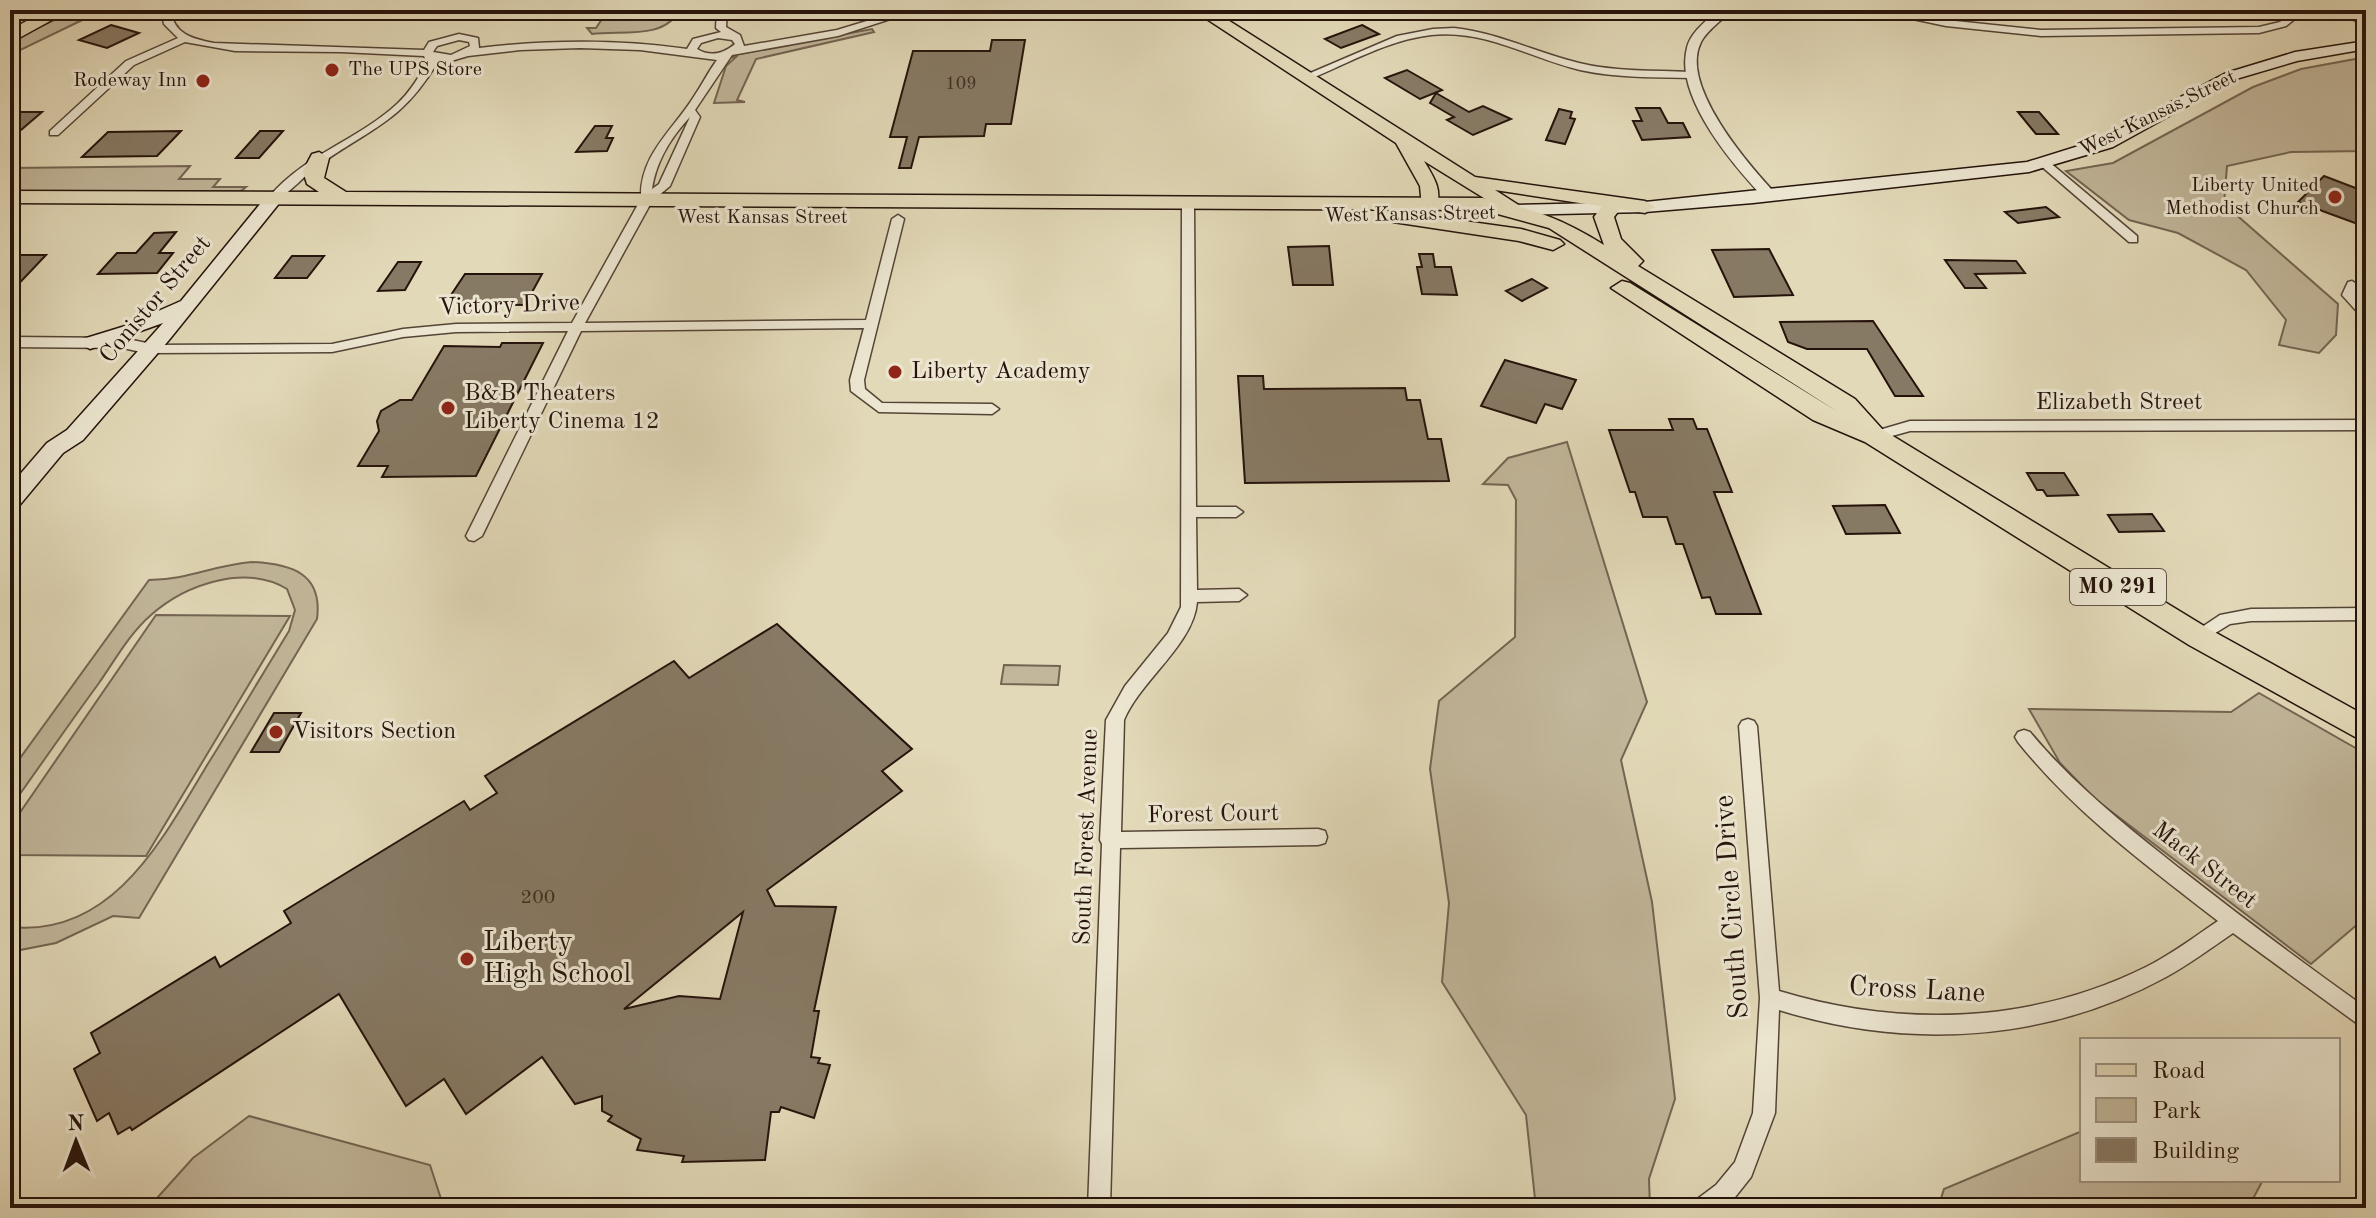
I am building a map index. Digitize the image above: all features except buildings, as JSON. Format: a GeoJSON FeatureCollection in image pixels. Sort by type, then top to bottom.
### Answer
{"type":"FeatureCollection","features":[{"type":"Feature","properties":{"kind":"highway"},"geometry":{"type":"LineString","coordinates":[[11,13],[28,10]]}},
{"type":"Feature","properties":{"kind":"highway"},"geometry":{"type":"LineString","coordinates":[[10,34],[60,10]]}},
{"type":"Feature","properties":{"kind":"highway"},"geometry":{"type":"LineString","coordinates":[[319,158],[314,180],[339,197]]}},
{"type":"Feature","properties":{"kind":"highway","name":"West Kansas Street"},"geometry":{"type":"LineString","coordinates":[[10,197],[339,197],[898,219],[1429,203],[1483,204],[1513,210]]}},
{"type":"Feature","properties":{"kind":"highway","name":"West Kansas Street"},"geometry":{"type":"LineString","coordinates":[[10,215],[261,215],[642,208],[1188,210],[1399,218],[1491,216],[1513,210]]}},
{"type":"Feature","properties":{"kind":"highway"},"geometry":{"type":"LineString","coordinates":[[1610,209],[1603,220],[1614,243],[1678,300]]}},
{"type":"Feature","properties":{"kind":"highway","name":"MO 291"},"geometry":{"type":"LineString","coordinates":[[1513,210],[1519,222],[1822,414],[1874,436],[2199,637],[2366,731]]}},
{"type":"Feature","properties":{"kind":"highway","name":"MO 291"},"geometry":{"type":"LineString","coordinates":[[1513,210],[1556,224],[1846,405],[1874,436]]}},
{"type":"Feature","properties":{"kind":"highway"},"geometry":{"type":"LineString","coordinates":[[1399,218],[1521,235],[1553,244]]}},
{"type":"Feature","properties":{"kind":"main road","name":"MO 291"},"geometry":{"type":"LineString","coordinates":[[1201,10],[1513,210]]}},
{"type":"Feature","properties":{"kind":"main road","name":"West Kansas Street"},"geometry":{"type":"LineString","coordinates":[[1513,210],[1645,207],[1994,173],[2044,163],[2107,143],[2231,76],[2295,57],[2366,45]]}},
{"type":"Feature","properties":{"kind":"main road"},"geometry":{"type":"LineString","coordinates":[[1403,140],[1429,186],[1429,203]]}},
{"type":"Feature","properties":{"kind":"main road"},"geometry":{"type":"LineString","coordinates":[[1463,178],[1645,207]]}},
{"type":"Feature","properties":{"kind":"main road","name":"Conistor Street"},"geometry":{"type":"LineString","coordinates":[[10,501],[55,448],[75,435],[150,349],[275,197]]}},
{"type":"Feature","properties":{"kind":"main road"},"geometry":{"type":"LineString","coordinates":[[90,343],[129,331],[188,303]]}},
{"type":"Feature","properties":{"kind":"main road","name":"Conistor Street"},"geometry":{"type":"LineString","coordinates":[[10,518],[71,448],[75,435]]}},
{"type":"Feature","properties":{"kind":"street"},"geometry":{"type":"LineString","coordinates":[[166,10],[165,20],[172,30],[186,38],[202,44],[246,49],[372,48],[459,37],[475,42],[528,48]]}},
{"type":"Feature","properties":{"kind":"street"},"geometry":{"type":"LineString","coordinates":[[705,82],[705,65],[691,47],[699,39],[711,10]]}},
{"type":"Feature","properties":{"kind":"street"},"geometry":{"type":"LineString","coordinates":[[642,208],[644,186],[671,131],[690,110],[705,82],[740,45],[721,28],[722,10]]}},
{"type":"Feature","properties":{"kind":"street"},"geometry":{"type":"LineString","coordinates":[[630,47],[696,54],[731,52],[838,33],[913,10]]}},
{"type":"Feature","properties":{"kind":"street"},"geometry":{"type":"LineString","coordinates":[[1725,10],[1693,46],[1691,75],[1697,93],[1734,154],[1770,196]]}},
{"type":"Feature","properties":{"kind":"street"},"geometry":{"type":"LineString","coordinates":[[1875,10],[1946,23],[2012,30],[2139,34],[2259,30],[2283,24],[2301,10]]}},
{"type":"Feature","properties":{"kind":"street"},"geometry":{"type":"LineString","coordinates":[[2334,10],[2366,19]]}},
{"type":"Feature","properties":{"kind":"street"},"geometry":{"type":"LineString","coordinates":[[1306,77],[1403,38],[1449,31],[1499,37],[1554,59],[1597,70],[1691,75]]}},
{"type":"Feature","properties":{"kind":"street"},"geometry":{"type":"LineString","coordinates":[[54,133],[130,63],[186,38]]}},
{"type":"Feature","properties":{"kind":"street"},"geometry":{"type":"LineString","coordinates":[[372,48],[463,55],[528,48],[630,47],[699,39],[794,40]]}},
{"type":"Feature","properties":{"kind":"street"},"geometry":{"type":"LineString","coordinates":[[428,54],[438,41]]}},
{"type":"Feature","properties":{"kind":"street"},"geometry":{"type":"LineString","coordinates":[[275,197],[297,174],[319,158],[403,107],[421,86],[463,55],[475,42]]}},
{"type":"Feature","properties":{"kind":"street"},"geometry":{"type":"LineString","coordinates":[[421,86],[432,63],[428,54]]}},
{"type":"Feature","properties":{"kind":"street"},"geometry":{"type":"LineString","coordinates":[[474,536],[577,327],[642,208],[664,186],[693,128],[695,117],[690,110]]}},
{"type":"Feature","properties":{"kind":"street","name":"West Kansas Street"},"geometry":{"type":"LineString","coordinates":[[2044,163],[2133,239]]}},
{"type":"Feature","properties":{"kind":"street","name":"South Forest Avenue"},"geometry":{"type":"LineString","coordinates":[[1099,1208],[1113,740],[1118,710],[1178,630],[1186,616],[1190,596],[1188,210]]}},
{"type":"Feature","properties":{"kind":"street"},"geometry":{"type":"LineString","coordinates":[[898,219],[857,380],[858,391],[879,407],[992,409]]}},
{"type":"Feature","properties":{"kind":"street"},"geometry":{"type":"LineString","coordinates":[[2352,285],[2348,295],[2366,313]]}},
{"type":"Feature","properties":{"kind":"street","name":"Victory Drive"},"geometry":{"type":"LineString","coordinates":[[150,349],[332,348],[429,330],[871,324]]}},
{"type":"Feature","properties":{"kind":"street"},"geometry":{"type":"LineString","coordinates":[[10,342],[123,343],[150,349]]}},
{"type":"Feature","properties":{"kind":"street"},"geometry":{"type":"LineString","coordinates":[[10,354],[100,354],[150,349]]}},
{"type":"Feature","properties":{"kind":"street","name":"Elizabeth Street"},"geometry":{"type":"LineString","coordinates":[[1874,436],[1910,426],[2366,425]]}},
{"type":"Feature","properties":{"kind":"street"},"geometry":{"type":"LineString","coordinates":[[1188,512],[1236,512]]}},
{"type":"Feature","properties":{"kind":"street"},"geometry":{"type":"LineString","coordinates":[[1190,596],[1239,595]]}},
{"type":"Feature","properties":{"kind":"street"},"geometry":{"type":"LineString","coordinates":[[2199,637],[2226,619],[2251,615],[2366,614]]}},
{"type":"Feature","properties":{"kind":"street","name":"South Circle Drive"},"geometry":{"type":"LineString","coordinates":[[1704,1208],[1724,1193],[1743,1169],[1761,1128],[1770,998],[1748,726]]}},
{"type":"Feature","properties":{"kind":"street","name":"Mack Street"},"geometry":{"type":"LineString","coordinates":[[2024,737],[2062,785],[2232,923],[2366,1020]]}},
{"type":"Feature","properties":{"kind":"street","name":"Forest Court"},"geometry":{"type":"LineString","coordinates":[[1109,840],[1318,837]]}},
{"type":"Feature","properties":{"kind":"street","name":"Cross Lane"},"geometry":{"type":"LineString","coordinates":[[1770,998],[1832,1014],[1900,1024],[1949,1026],[2027,1018],[2083,1003],[2149,976],[2232,923]]}},
{"type":"Feature","properties":{"kind":"green space"},"geometry":{"type":"Polygon","coordinates":[[[75,10],[103,10],[10,55],[10,41],[75,10]]]}},
{"type":"Feature","properties":{"kind":"green space"},"geometry":{"type":"Polygon","coordinates":[[[608,10],[679,10],[664,26],[653,30],[592,34],[587,28],[596,28],[608,10]]]}},
{"type":"Feature","properties":{"kind":"green space"},"geometry":{"type":"Polygon","coordinates":[[[872,29],[874,32],[756,59],[737,100],[745,102],[714,103],[726,66],[736,57],[728,58],[734,55],[872,29]]]}},
{"type":"Feature","properties":{"kind":"green space"},"geometry":{"type":"Polygon","coordinates":[[[2366,57],[2366,151],[2291,152],[2227,166],[2224,204],[2338,304],[2336,335],[2319,353],[2279,345],[2286,320],[2246,270],[2178,233],[2129,220],[2066,171],[2113,163],[2253,87],[2301,69],[2366,57]]]}},
{"type":"Feature","properties":{"kind":"green space"},"geometry":{"type":"Polygon","coordinates":[[[190,166],[179,179],[220,179],[213,187],[246,187],[241,191],[10,192],[10,168],[190,166]]]}},
{"type":"Feature","properties":{"kind":"green space"},"geometry":{"type":"Polygon","coordinates":[[[1567,442],[1647,702],[1621,760],[1652,902],[1675,1099],[1649,1179],[1650,1208],[1536,1208],[1526,1115],[1442,982],[1449,903],[1430,769],[1439,701],[1515,637],[1516,500],[1508,485],[1483,484],[1508,458],[1567,442]]]}},
{"type":"Feature","properties":{"kind":"green space"},"geometry":{"type":"Polygon","coordinates":[[[252,562],[291,569],[309,581],[318,603],[317,619],[139,918],[113,916],[56,943],[10,952],[10,927],[47,926],[79,916],[107,899],[154,850],[289,631],[295,610],[287,589],[253,578],[235,578],[198,587],[165,604],[143,622],[130,638],[10,808],[10,772],[149,580],[176,578],[252,562]]]}},
{"type":"Feature","properties":{"kind":"green space"},"geometry":{"type":"Polygon","coordinates":[[[156,615],[290,616],[146,856],[10,855],[10,827],[156,615]]]}},
{"type":"Feature","properties":{"kind":"green space"},"geometry":{"type":"Polygon","coordinates":[[[1004,665],[1060,666],[1058,685],[1001,684],[1004,665]]]}},
{"type":"Feature","properties":{"kind":"green space"},"geometry":{"type":"Polygon","coordinates":[[[2259,693],[2366,754],[2366,917],[2311,964],[2095,799],[2060,763],[2029,709],[2231,712],[2259,693]]]}},
{"type":"Feature","properties":{"kind":"green space"},"geometry":{"type":"Polygon","coordinates":[[[249,1116],[430,1165],[444,1208],[148,1208],[193,1158],[249,1116]]]}},
{"type":"Feature","properties":{"kind":"green space"},"geometry":{"type":"Polygon","coordinates":[[[2080,1132],[2080,1182],[2262,1182],[2248,1208],[1938,1208],[1944,1189],[2080,1132]]]}},
{"type":"Feature","properties":{"kind":"place","name":"The UPS Store"},"geometry":{"type":"Point","coordinates":[332,70]}},
{"type":"Feature","properties":{"kind":"place","name":"Rodeway Inn"},"geometry":{"type":"Point","coordinates":[203,81]}},
{"type":"Feature","properties":{"kind":"place","name":"Liberty United Methodist Church"},"geometry":{"type":"Point","coordinates":[2335,197]}},
{"type":"Feature","properties":{"kind":"place","name":"Liberty Academy"},"geometry":{"type":"Point","coordinates":[895,372]}},
{"type":"Feature","properties":{"kind":"place","name":"B&B Theaters Liberty Cinema 12"},"geometry":{"type":"Point","coordinates":[448,408]}},
{"type":"Feature","properties":{"kind":"place","name":"Visitors Section"},"geometry":{"type":"Point","coordinates":[276,732]}},
{"type":"Feature","properties":{"kind":"place","name":"Liberty High School"},"geometry":{"type":"Point","coordinates":[467,959]}}]}
